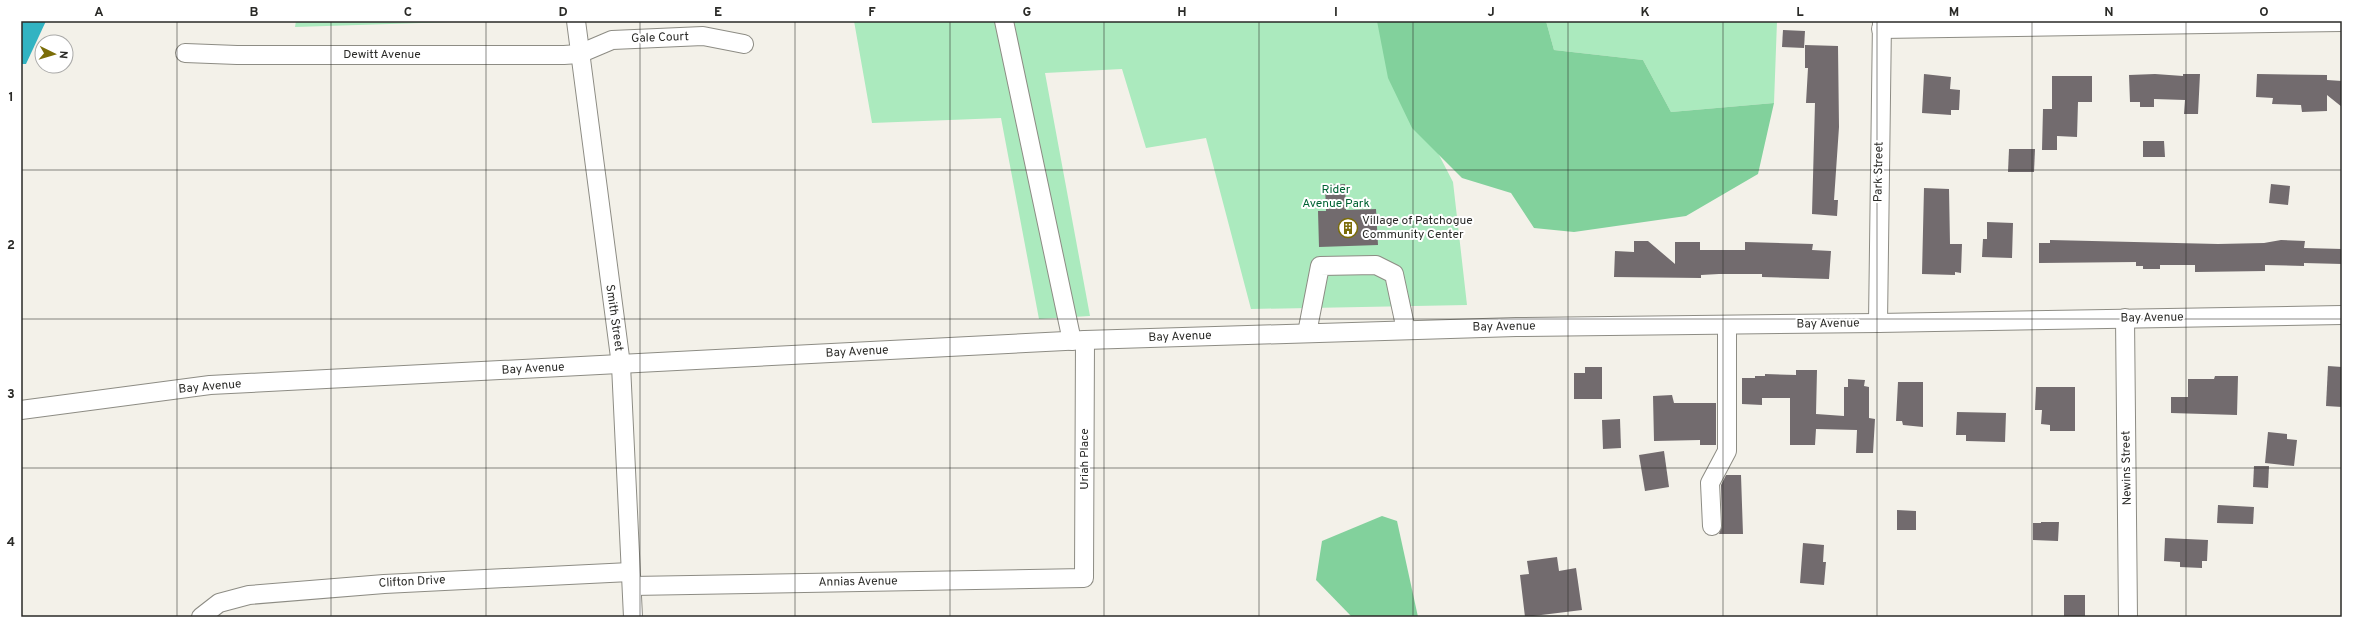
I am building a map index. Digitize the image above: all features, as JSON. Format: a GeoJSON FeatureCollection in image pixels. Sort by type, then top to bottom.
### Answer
{"type":"FeatureCollection","features":[{"type":"Feature","properties":{"kind":"street","name":"Smith Street"},"geometry":{"type":"LineString","coordinates":[[576,21],[579,54],[621,365],[633,617]]}},
{"type":"Feature","properties":{"kind":"street","name":"Uriah Place"},"geometry":{"type":"LineString","coordinates":[[1004,21],[1078,341],[1084,578]]}},
{"type":"Feature","properties":{"kind":"street"},"geometry":{"type":"LineString","coordinates":[[1882,25],[2342,22]]}},
{"type":"Feature","properties":{"kind":"street","name":"Park Street"},"geometry":{"type":"LineString","coordinates":[[1878,323],[1882,25]]}},
{"type":"Feature","properties":{"kind":"street","name":"Gale Court"},"geometry":{"type":"LineString","coordinates":[[579,54],[612,40],[703,36],[744,44]]}},
{"type":"Feature","properties":{"kind":"street","name":"Dewitt Avenue"},"geometry":{"type":"LineString","coordinates":[[185,53],[237,55],[579,54]]}},
{"type":"Feature","properties":{"kind":"street"},"geometry":{"type":"LineString","coordinates":[[1307,333],[1320,266],[1376,266],[1394,274],[1406,330]]}},
{"type":"Feature","properties":{"kind":"street","name":"Bay Avenue"},"geometry":{"type":"LineString","coordinates":[[21,410],[210,385],[1078,341],[1516,327],[1878,323],[2342,315]]}},
{"type":"Feature","properties":{"kind":"street","name":"Newins Street"},"geometry":{"type":"LineString","coordinates":[[2125,318],[2128,617]]}},
{"type":"Feature","properties":{"kind":"street"},"geometry":{"type":"LineString","coordinates":[[1712,526],[1710,483],[1727,451],[1727,325]]}},
{"type":"Feature","properties":{"kind":"street","name":"Annias Avenue"},"geometry":{"type":"LineString","coordinates":[[631,579],[1084,578]]}},
{"type":"Feature","properties":{"kind":"street","name":"Clifton Drive"},"geometry":{"type":"LineString","coordinates":[[201,617],[219,602],[248,594],[384,584],[631,579]]}},
{"type":"Feature","properties":{"kind":"green space"},"geometry":{"type":"Polygon","coordinates":[[[296,21],[484,21],[295,27],[296,21]]]}},
{"type":"Feature","properties":{"kind":"green space","name":"Rider Avenue Park"},"geometry":{"type":"Polygon","coordinates":[[[854,21],[1384,21],[1396,72],[1453,182],[1467,305],[1251,309],[1206,138],[1146,148],[1122,69],[1045,73],[1090,316],[1039,319],[1001,118],[872,123],[854,21]]]}},
{"type":"Feature","properties":{"kind":"green space"},"geometry":{"type":"Polygon","coordinates":[[[1377,21],[1546,21],[1554,50],[1643,60],[1671,112],[1774,103],[1758,174],[1686,216],[1574,232],[1534,228],[1511,193],[1462,178],[1412,128],[1388,78],[1377,21]]]}},
{"type":"Feature","properties":{"kind":"green space"},"geometry":{"type":"Polygon","coordinates":[[[1546,21],[1777,21],[1774,103],[1671,112],[1643,60],[1554,50],[1546,21]]]}},
{"type":"Feature","properties":{"kind":"green space"},"geometry":{"type":"Polygon","coordinates":[[[1382,516],[1397,521],[1418,617],[1352,617],[1316,580],[1322,541],[1382,516]]]}},
{"type":"Feature","properties":{"kind":"water"},"geometry":{"type":"Polygon","coordinates":[[[21,21],[46,21],[40,34],[34,34],[34,47],[26,64],[21,64],[21,21]]]}},
{"type":"Feature","properties":{"kind":"building"},"geometry":{"type":"Polygon","coordinates":[[[1783,30],[1805,31],[1804,48],[1782,47],[1783,30]]]}},
{"type":"Feature","properties":{"kind":"building"},"geometry":{"type":"Polygon","coordinates":[[[1805,45],[1838,46],[1839,127],[1834,200],[1838,200],[1837,216],[1812,214],[1815,103],[1806,103],[1808,68],[1805,68],[1805,45]]]}},
{"type":"Feature","properties":{"kind":"building"},"geometry":{"type":"Polygon","coordinates":[[[1924,74],[1951,77],[1950,89],[1960,90],[1959,110],[1951,110],[1951,115],[1922,113],[1924,74]]]}},
{"type":"Feature","properties":{"kind":"building"},"geometry":{"type":"Polygon","coordinates":[[[2155,74],[2183,76],[2183,74],[2200,74],[2198,114],[2184,114],[2185,100],[2154,99],[2154,107],[2140,107],[2140,102],[2130,102],[2129,75],[2155,74]]]}},
{"type":"Feature","properties":{"kind":"building"},"geometry":{"type":"Polygon","coordinates":[[[2257,74],[2327,75],[2327,80],[2342,81],[2342,107],[2327,95],[2327,111],[2302,112],[2301,105],[2272,104],[2273,98],[2256,97],[2257,74]]]}},
{"type":"Feature","properties":{"kind":"building"},"geometry":{"type":"Polygon","coordinates":[[[2052,76],[2092,76],[2092,102],[2078,102],[2077,137],[2057,136],[2057,150],[2042,150],[2043,109],[2052,109],[2052,76]]]}},
{"type":"Feature","properties":{"kind":"building"},"geometry":{"type":"Polygon","coordinates":[[[2143,141],[2164,141],[2165,157],[2143,157],[2143,141]]]}},
{"type":"Feature","properties":{"kind":"building"},"geometry":{"type":"Polygon","coordinates":[[[2009,149],[2035,149],[2034,172],[2008,172],[2009,149]]]}},
{"type":"Feature","properties":{"kind":"building","name":"Village of Patchogue Community Center"},"geometry":{"type":"Polygon","coordinates":[[[1345,184],[1346,210],[1376,209],[1378,245],[1319,247],[1318,211],[1326,211],[1325,185],[1345,184]]]}},
{"type":"Feature","properties":{"kind":"building"},"geometry":{"type":"Polygon","coordinates":[[[2271,184],[2290,186],[2288,205],[2269,203],[2271,184]]]}},
{"type":"Feature","properties":{"kind":"building"},"geometry":{"type":"Polygon","coordinates":[[[1924,188],[1949,189],[1950,244],[1962,244],[1961,273],[1955,272],[1955,275],[1922,274],[1924,188]]]}},
{"type":"Feature","properties":{"kind":"building"},"geometry":{"type":"Polygon","coordinates":[[[1987,222],[2013,223],[2012,258],[1982,257],[1983,239],[1987,239],[1987,222]]]}},
{"type":"Feature","properties":{"kind":"building"},"geometry":{"type":"Polygon","coordinates":[[[2050,240],[2218,244],[2264,243],[2281,240],[2305,241],[2304,248],[2342,249],[2342,264],[2304,263],[2304,266],[2265,265],[2265,271],[2195,272],[2195,265],[2160,265],[2160,269],[2143,269],[2143,266],[2136,266],[2136,262],[2039,263],[2039,243],[2050,243],[2050,240]]]}},
{"type":"Feature","properties":{"kind":"building"},"geometry":{"type":"Polygon","coordinates":[[[1634,241],[1648,241],[1675,264],[1675,242],[1700,242],[1700,250],[1745,250],[1745,242],[1813,244],[1812,250],[1831,251],[1829,279],[1762,277],[1762,274],[1701,275],[1701,278],[1614,277],[1615,251],[1634,252],[1634,241]]]}},
{"type":"Feature","properties":{"kind":"building"},"geometry":{"type":"Polygon","coordinates":[[[2328,366],[2342,367],[2342,407],[2326,406],[2328,366]]]}},
{"type":"Feature","properties":{"kind":"building"},"geometry":{"type":"Polygon","coordinates":[[[1585,367],[1602,367],[1602,399],[1574,399],[1574,373],[1585,373],[1585,367]]]}},
{"type":"Feature","properties":{"kind":"building"},"geometry":{"type":"Polygon","coordinates":[[[1796,370],[1817,370],[1816,414],[1844,416],[1844,387],[1848,387],[1848,379],[1865,380],[1864,386],[1869,387],[1869,418],[1875,419],[1873,453],[1856,453],[1857,430],[1816,429],[1815,445],[1790,445],[1790,398],[1762,398],[1762,405],[1742,404],[1742,378],[1755,378],[1755,376],[1765,376],[1765,374],[1796,375],[1796,370]]]}},
{"type":"Feature","properties":{"kind":"building"},"geometry":{"type":"Polygon","coordinates":[[[2215,376],[2238,376],[2237,415],[2171,413],[2171,397],[2188,397],[2188,379],[2214,379],[2215,376]]]}},
{"type":"Feature","properties":{"kind":"building"},"geometry":{"type":"Polygon","coordinates":[[[1898,382],[1923,382],[1923,427],[1903,425],[1902,421],[1896,421],[1898,382]]]}},
{"type":"Feature","properties":{"kind":"building"},"geometry":{"type":"Polygon","coordinates":[[[2036,387],[2075,387],[2075,431],[2050,431],[2050,425],[2041,424],[2042,410],[2035,410],[2036,387]]]}},
{"type":"Feature","properties":{"kind":"building"},"geometry":{"type":"Polygon","coordinates":[[[1672,395],[1674,403],[1716,403],[1716,445],[1700,445],[1700,440],[1654,441],[1653,396],[1672,395]]]}},
{"type":"Feature","properties":{"kind":"building"},"geometry":{"type":"Polygon","coordinates":[[[1957,412],[2006,413],[2005,442],[1966,441],[1966,435],[1956,435],[1957,412]]]}},
{"type":"Feature","properties":{"kind":"building"},"geometry":{"type":"Polygon","coordinates":[[[1620,419],[1621,448],[1603,449],[1602,420],[1620,419]]]}},
{"type":"Feature","properties":{"kind":"building"},"geometry":{"type":"Polygon","coordinates":[[[2268,432],[2287,434],[2287,439],[2297,440],[2294,466],[2265,463],[2268,432]]]}},
{"type":"Feature","properties":{"kind":"building"},"geometry":{"type":"Polygon","coordinates":[[[1664,451],[1669,487],[1645,491],[1639,455],[1664,451]]]}},
{"type":"Feature","properties":{"kind":"building"},"geometry":{"type":"Polygon","coordinates":[[[2254,466],[2269,466],[2268,488],[2253,487],[2254,466]]]}},
{"type":"Feature","properties":{"kind":"building"},"geometry":{"type":"Polygon","coordinates":[[[1726,475],[1741,475],[1743,534],[1719,534],[1722,526],[1721,485],[1726,475]]]}},
{"type":"Feature","properties":{"kind":"building"},"geometry":{"type":"Polygon","coordinates":[[[2218,505],[2254,507],[2253,524],[2217,523],[2218,505]]]}},
{"type":"Feature","properties":{"kind":"building"},"geometry":{"type":"Polygon","coordinates":[[[1897,510],[1916,511],[1916,530],[1897,530],[1897,510]]]}},
{"type":"Feature","properties":{"kind":"building"},"geometry":{"type":"Polygon","coordinates":[[[2059,522],[2058,541],[2033,540],[2033,523],[2059,522]]]}},
{"type":"Feature","properties":{"kind":"building"},"geometry":{"type":"Polygon","coordinates":[[[2165,538],[2208,540],[2207,561],[2202,561],[2202,568],[2180,567],[2180,562],[2164,561],[2165,538]]]}},
{"type":"Feature","properties":{"kind":"building"},"geometry":{"type":"Polygon","coordinates":[[[1803,543],[1824,545],[1823,562],[1826,562],[1824,585],[1800,583],[1803,543]]]}},
{"type":"Feature","properties":{"kind":"building"},"geometry":{"type":"Polygon","coordinates":[[[1557,557],[1559,571],[1576,568],[1582,610],[1525,617],[1520,575],[1529,574],[1527,561],[1557,557]]]}},
{"type":"Feature","properties":{"kind":"building"},"geometry":{"type":"Polygon","coordinates":[[[2064,595],[2085,595],[2085,617],[2064,617],[2064,595]]]}},
{"type":"Feature","properties":{"kind":"place","name":"Village of Patchogue Community Center"},"geometry":{"type":"Point","coordinates":[1348,228]}}]}
